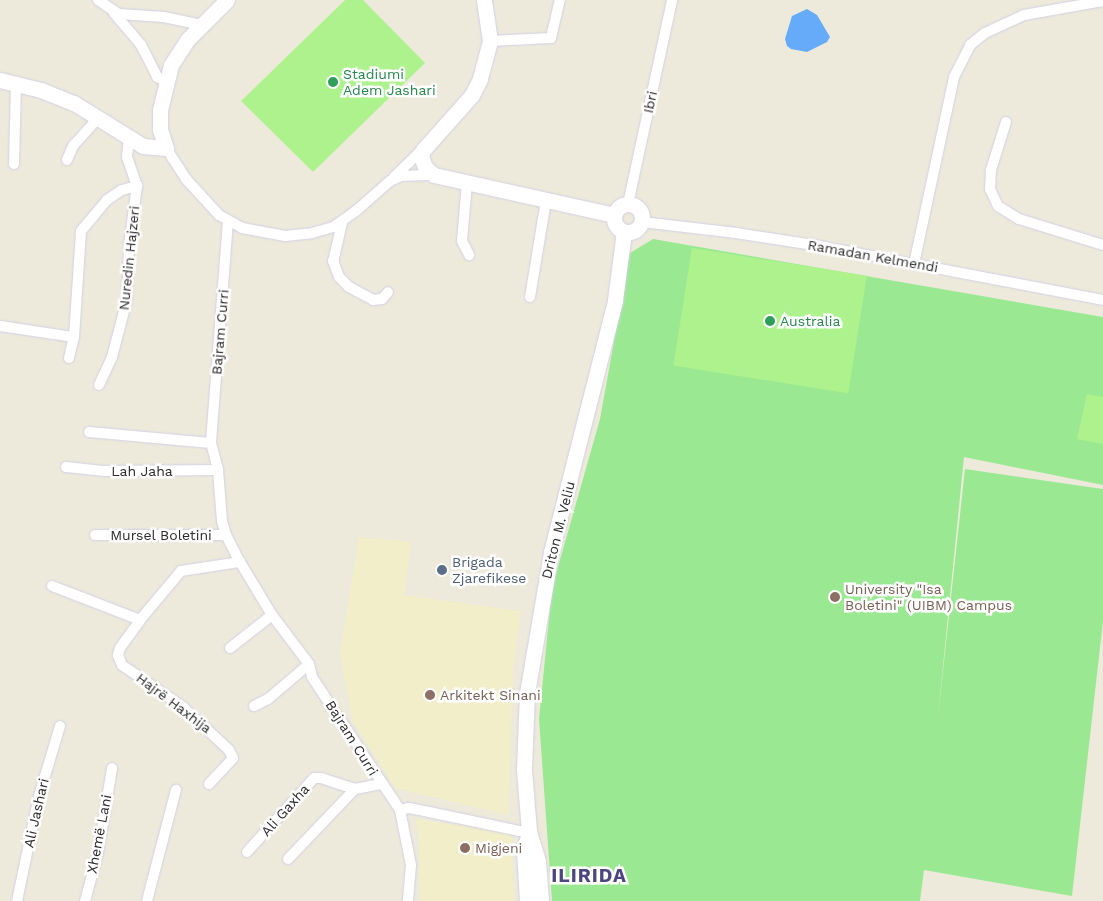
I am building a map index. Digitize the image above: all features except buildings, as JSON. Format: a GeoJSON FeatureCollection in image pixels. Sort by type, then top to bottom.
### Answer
{"type":"FeatureCollection","features":[{"type":"Feature","properties":{"kind":"street"},"geometry":{"type":"LineString","coordinates":[[98,0],[114,12],[141,45],[157,77],[166,81]]}},
{"type":"Feature","properties":{"kind":"street"},"geometry":{"type":"LineString","coordinates":[[227,0],[179,51],[171,65],[160,110],[160,129],[166,148],[186,179],[209,206],[228,221],[262,233],[285,236],[312,234],[342,223],[390,181],[430,142],[472,95],[483,71],[490,41],[485,0]]}},
{"type":"Feature","properties":{"kind":"street"},"geometry":{"type":"LineString","coordinates":[[490,41],[551,38],[560,0]]}},
{"type":"Feature","properties":{"kind":"street","name":"Ibri"},"geometry":{"type":"LineString","coordinates":[[628,204],[672,0]]}},
{"type":"Feature","properties":{"kind":"street"},"geometry":{"type":"LineString","coordinates":[[914,264],[954,77],[970,45],[985,34],[1024,15],[1103,1]]}},
{"type":"Feature","properties":{"kind":"street"},"geometry":{"type":"LineString","coordinates":[[114,12],[202,25]]}},
{"type":"Feature","properties":{"kind":"street"},"geometry":{"type":"LineString","coordinates":[[0,80],[41,90],[74,103],[148,148],[166,148]]}},
{"type":"Feature","properties":{"kind":"street"},"geometry":{"type":"LineString","coordinates":[[14,164],[16,84]]}},
{"type":"Feature","properties":{"kind":"street"},"geometry":{"type":"LineString","coordinates":[[67,160],[73,146],[99,117]]}},
{"type":"Feature","properties":{"kind":"street"},"geometry":{"type":"LineString","coordinates":[[1006,122],[991,170],[990,189],[998,206],[1019,219],[1103,245]]}},
{"type":"Feature","properties":{"kind":"street","name":"Nuredin Hajzeri"},"geometry":{"type":"LineString","coordinates":[[99,385],[112,358],[127,300],[129,245],[137,186],[127,157],[129,138]]}},
{"type":"Feature","properties":{"kind":"street"},"geometry":{"type":"LineString","coordinates":[[430,142],[421,156],[425,168],[434,176]]}},
{"type":"Feature","properties":{"kind":"street"},"geometry":{"type":"LineString","coordinates":[[390,181],[406,175],[434,176],[614,215]]}},
{"type":"Feature","properties":{"kind":"street"},"geometry":{"type":"LineString","coordinates":[[467,183],[462,241],[469,255]]}},
{"type":"Feature","properties":{"kind":"street","name":"Nuredin Hajzeri"},"geometry":{"type":"LineString","coordinates":[[69,358],[74,337],[82,231],[107,200],[122,190],[137,186]]}},
{"type":"Feature","properties":{"kind":"street"},"geometry":{"type":"LineString","coordinates":[[530,297],[546,200]]}},
{"type":"Feature","properties":{"kind":"street"},"geometry":{"type":"LineString","coordinates":[[628,204],[639,210],[642,222],[636,230],[624,232],[617,227],[614,215],[619,207],[628,204]]}},
{"type":"Feature","properties":{"kind":"street","name":"Bajram Curri"},"geometry":{"type":"LineString","coordinates":[[228,221],[211,443],[218,470],[222,520],[226,534],[240,562],[272,615],[309,664],[312,677],[359,745],[380,784],[400,810],[411,865],[408,901]]}},
{"type":"Feature","properties":{"kind":"street","name":"Ramadan Kelmendi"},"geometry":{"type":"LineString","coordinates":[[642,222],[736,233],[1103,300]]}},
{"type":"Feature","properties":{"kind":"street"},"geometry":{"type":"LineString","coordinates":[[342,223],[333,261],[339,277],[349,287],[373,300],[382,298],[388,292]]}},
{"type":"Feature","properties":{"kind":"street","name":"Driton M. Veliu"},"geometry":{"type":"LineString","coordinates":[[541,901],[538,861],[529,832],[524,770],[528,684],[551,552],[615,300],[624,232]]}},
{"type":"Feature","properties":{"kind":"street"},"geometry":{"type":"LineString","coordinates":[[0,326],[74,337]]}},
{"type":"Feature","properties":{"kind":"street"},"geometry":{"type":"LineString","coordinates":[[90,432],[211,443]]}},
{"type":"Feature","properties":{"kind":"street","name":"Lah Jaha"},"geometry":{"type":"LineString","coordinates":[[66,467],[103,471],[218,470]]}},
{"type":"Feature","properties":{"kind":"street","name":"Mursel Boletini"},"geometry":{"type":"LineString","coordinates":[[95,535],[226,534]]}},
{"type":"Feature","properties":{"kind":"street","name":"Hajrë Haxhija"},"geometry":{"type":"LineString","coordinates":[[209,784],[233,758],[229,750],[183,707],[119,661],[120,648],[140,620],[181,571],[240,562]]}},
{"type":"Feature","properties":{"kind":"street"},"geometry":{"type":"LineString","coordinates":[[52,586],[140,620]]}},
{"type":"Feature","properties":{"kind":"street"},"geometry":{"type":"LineString","coordinates":[[230,648],[272,615]]}},
{"type":"Feature","properties":{"kind":"street"},"geometry":{"type":"LineString","coordinates":[[254,706],[268,699],[309,664]]}},
{"type":"Feature","properties":{"kind":"street","name":"Ali Jashari"},"geometry":{"type":"LineString","coordinates":[[17,901],[39,796],[60,726]]}},
{"type":"Feature","properties":{"kind":"street","name":"Xhemë Lani"},"geometry":{"type":"LineString","coordinates":[[85,901],[98,853],[112,768]]}},
{"type":"Feature","properties":{"kind":"street","name":"Ali Gaxha"},"geometry":{"type":"LineString","coordinates":[[247,852],[314,778],[355,789],[380,784]]}},
{"type":"Feature","properties":{"kind":"street"},"geometry":{"type":"LineString","coordinates":[[288,859],[355,789]]}},
{"type":"Feature","properties":{"kind":"street"},"geometry":{"type":"LineString","coordinates":[[147,901],[176,790]]}},
{"type":"Feature","properties":{"kind":"street"},"geometry":{"type":"LineString","coordinates":[[400,810],[410,808],[519,832],[529,832]]}},
{"type":"Feature","properties":{"kind":"street","name":"Driton M. Veliu"},"geometry":{"type":"LineString","coordinates":[[526,901],[524,850],[529,832]]}},
{"type":"Feature","properties":{"kind":"shaded area","name":"Arkitekt Sinani"},"geometry":{"type":"Polygon","coordinates":[[[359,537],[411,542],[404,595],[521,611],[513,669],[508,815],[395,788],[353,721],[340,653],[359,537]]]}},
{"type":"Feature","properties":{"kind":"shaded area","name":"Migjeni"},"geometry":{"type":"Polygon","coordinates":[[[415,819],[511,833],[514,901],[420,901],[419,836],[415,819]]]}},
{"type":"Feature","properties":{"kind":"green space","name":"Stadiumi Adem Jashari"},"geometry":{"type":"Polygon","coordinates":[[[345,0],[363,0],[425,63],[313,172],[241,101],[345,0]]]}},
{"type":"Feature","properties":{"kind":"green space","name":"University \"Isa Boletini\" (UIBM) Campus"},"geometry":{"type":"Polygon","coordinates":[[[653,239],[1103,317],[1103,485],[964,457],[938,716],[965,469],[1103,489],[1103,621],[1072,896],[924,870],[920,901],[552,901],[539,719],[552,588],[600,419],[630,253],[653,239]]]}},
{"type":"Feature","properties":{"kind":"green space","name":"Australia"},"geometry":{"type":"Polygon","coordinates":[[[692,248],[867,276],[848,393],[673,366],[692,248]]]}},
{"type":"Feature","properties":{"kind":"green space"},"geometry":{"type":"Polygon","coordinates":[[[1087,394],[1103,397],[1103,444],[1077,439],[1087,394]]]}},
{"type":"Feature","properties":{"kind":"water"},"geometry":{"type":"Polygon","coordinates":[[[807,9],[817,15],[830,37],[827,42],[807,52],[791,49],[787,46],[785,39],[792,16],[807,9]]]}},
{"type":"Feature","properties":{"kind":"place","name":"Stadiumi Adem Jashari"},"geometry":{"type":"Point","coordinates":[333,82]}},
{"type":"Feature","properties":{"kind":"place","name":"Australia"},"geometry":{"type":"Point","coordinates":[770,321]}},
{"type":"Feature","properties":{"kind":"place","name":"Brigada Zjarefikese"},"geometry":{"type":"Point","coordinates":[442,570]}},
{"type":"Feature","properties":{"kind":"place","name":"University \"Isa Boletini\" (UIBM) Campus"},"geometry":{"type":"Point","coordinates":[835,597]}},
{"type":"Feature","properties":{"kind":"place","name":"Arkitekt Sinani"},"geometry":{"type":"Point","coordinates":[430,695]}},
{"type":"Feature","properties":{"kind":"place","name":"Migjeni"},"geometry":{"type":"Point","coordinates":[465,848]}},
{"type":"Feature","properties":{"kind":"district","name":"ILIRIDA"},"geometry":{"type":"Point","coordinates":[589,876]}}]}
